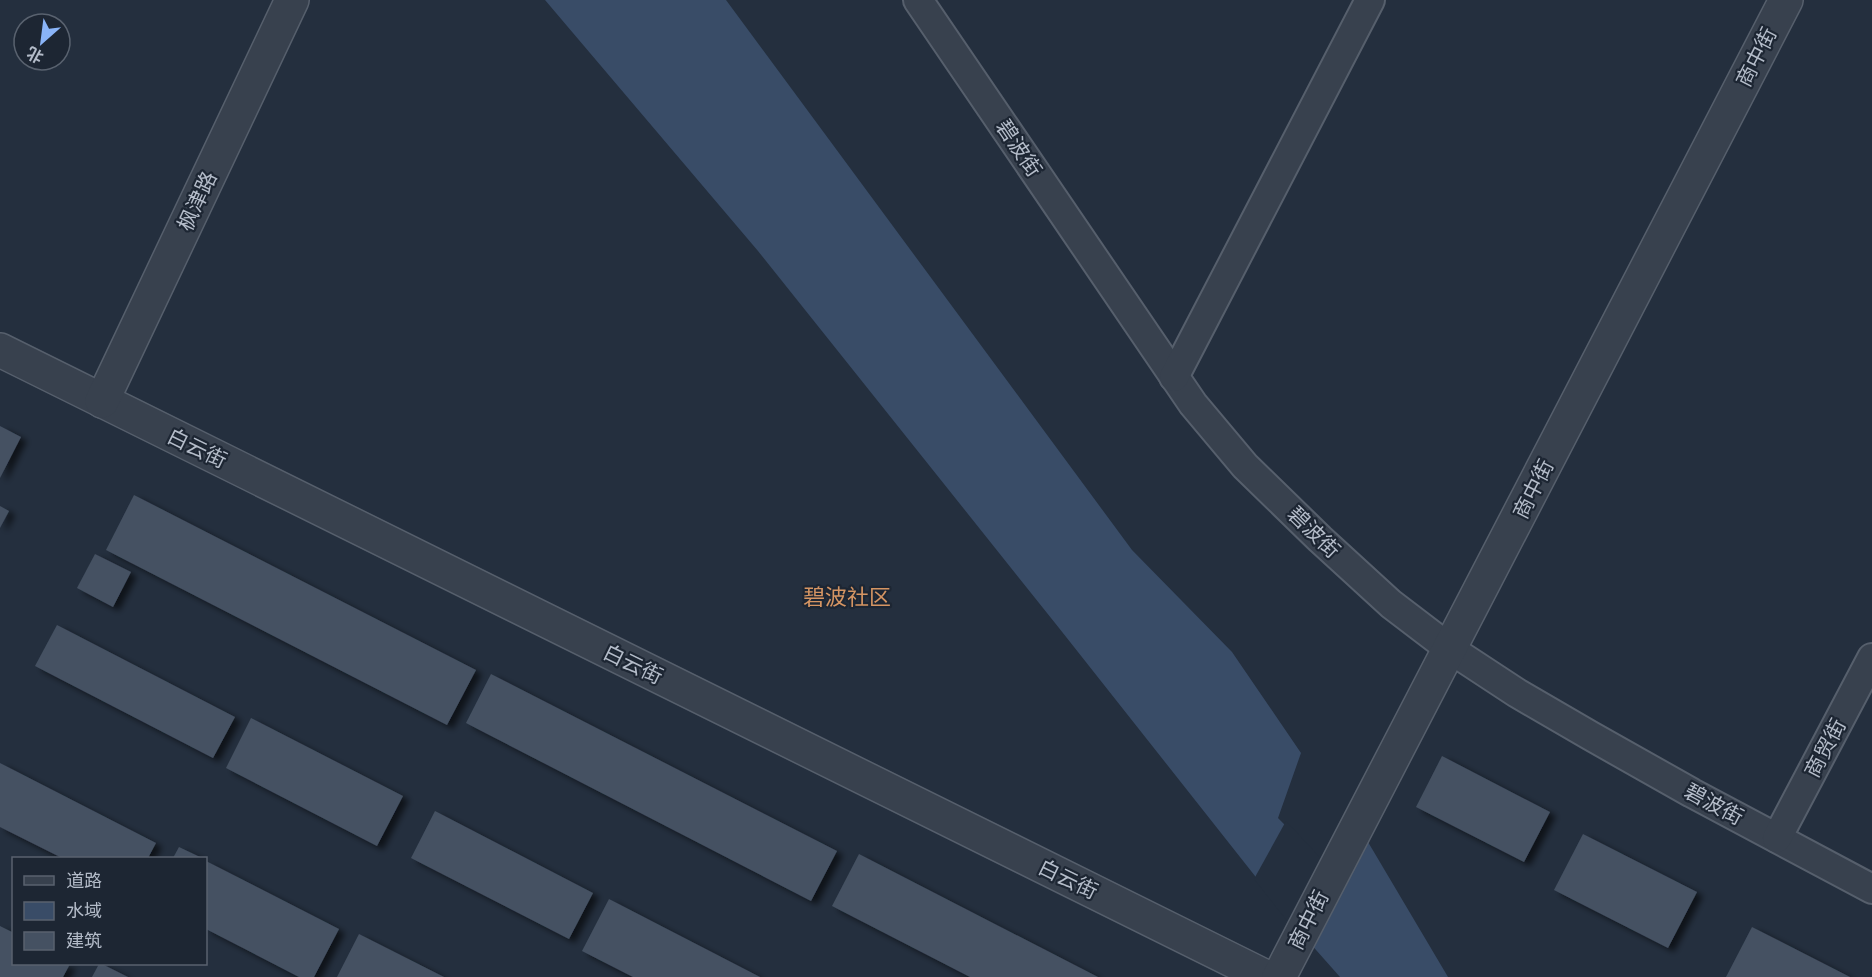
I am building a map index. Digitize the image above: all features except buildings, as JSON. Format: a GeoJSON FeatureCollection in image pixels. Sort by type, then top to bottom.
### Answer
{"type":"FeatureCollection","features":[{"type":"Feature","properties":{"kind":"street","name":"枫津路"},"geometry":{"type":"LineString","coordinates":[[102,401],[292,0]]}},
{"type":"Feature","properties":{"kind":"street","name":"碧波街"},"geometry":{"type":"LineString","coordinates":[[918,0],[1192,404],[1245,466],[1320,539],[1391,604],[1450,649],[1517,693],[1591,736],[1872,889]]}},
{"type":"Feature","properties":{"kind":"street"},"geometry":{"type":"LineString","coordinates":[[1174,377],[1370,0]]}},
{"type":"Feature","properties":{"kind":"street","name":"商中街"},"geometry":{"type":"LineString","coordinates":[[1285,965],[1786,0]]}},
{"type":"Feature","properties":{"kind":"street","name":"白云街"},"geometry":{"type":"LineString","coordinates":[[0,350],[1266,977]]}},
{"type":"Feature","properties":{"kind":"street","name":"商贸街"},"geometry":{"type":"LineString","coordinates":[[1777,838],[1872,658]]}},
{"type":"Feature","properties":{"kind":"water"},"geometry":{"type":"Polygon","coordinates":[[[545,0],[726,0],[1132,550],[1232,652],[1301,753],[1278,818],[1343,884],[1368,842],[1448,977],[1340,977],[1293,924],[758,251],[545,0]]]}},
{"type":"Feature","properties":{"kind":"pier"},"geometry":{"type":"Polygon","coordinates":[[[1286,821],[1341,880],[1291,926],[1254,879],[1286,821]]]}},
{"type":"Feature","properties":{"kind":"district","name":"碧波社区"},"geometry":{"type":"Point","coordinates":[847,597]}}]}
